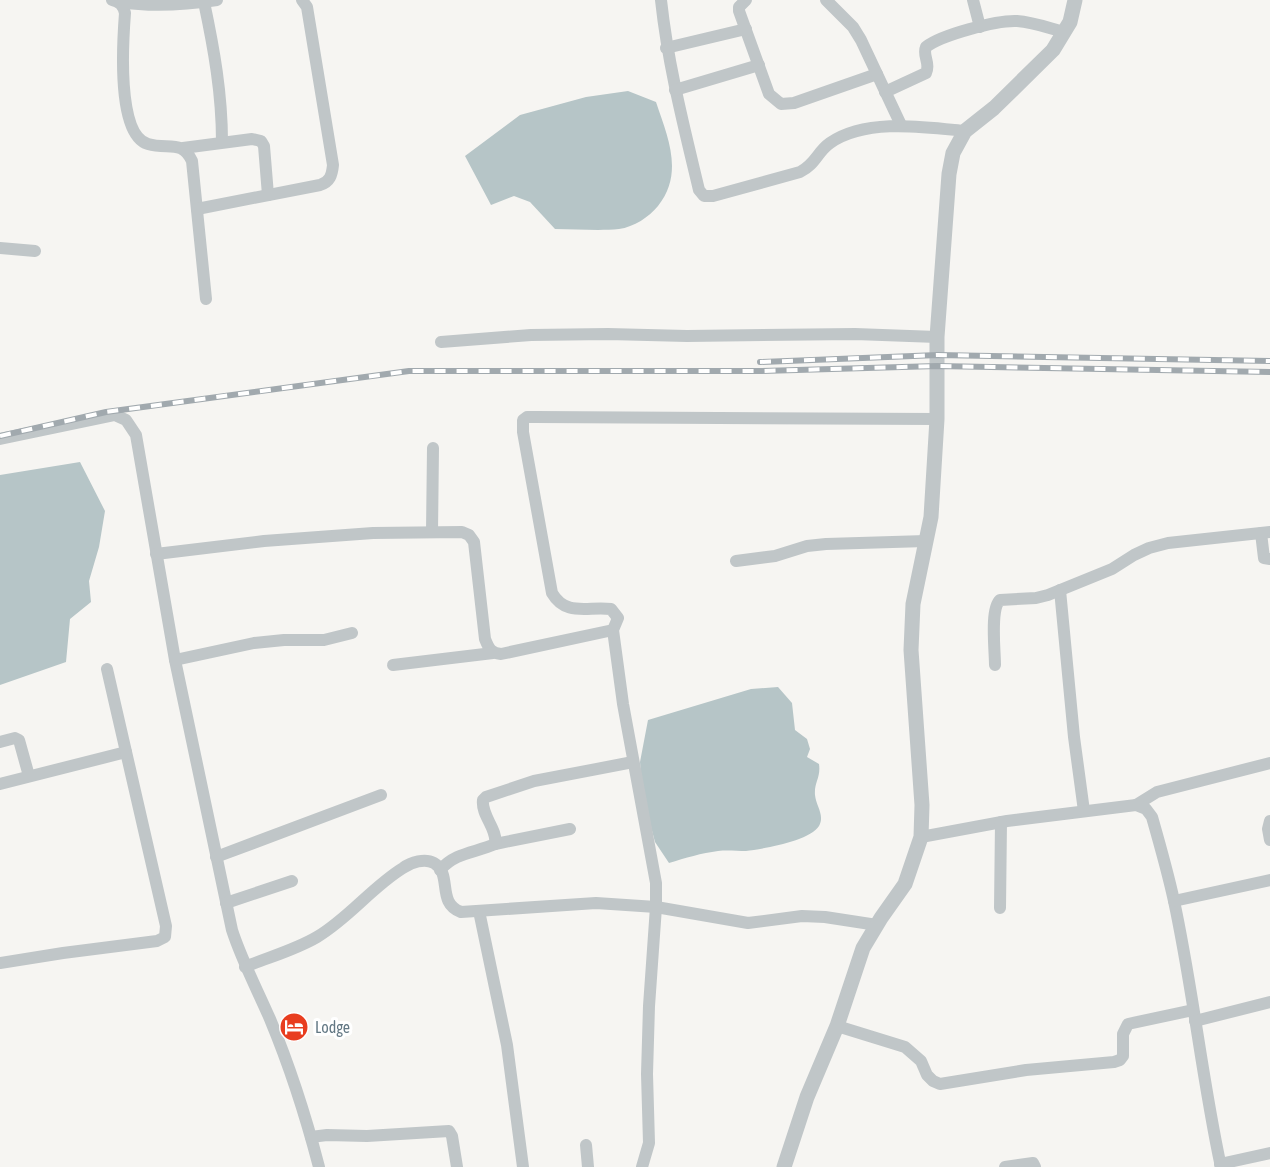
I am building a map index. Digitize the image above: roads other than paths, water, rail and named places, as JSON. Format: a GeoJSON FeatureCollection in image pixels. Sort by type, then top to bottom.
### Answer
{"type":"FeatureCollection","features":[{"type":"Feature","properties":{"kind":"street"},"geometry":{"type":"LineString","coordinates":[[116,1],[144,6],[167,6],[217,0]]}},
{"type":"Feature","properties":{"kind":"street"},"geometry":{"type":"LineString","coordinates":[[197,209],[325,183],[332,174],[333,165],[307,7],[302,0]]}},
{"type":"Feature","properties":{"kind":"street"},"geometry":{"type":"LineString","coordinates":[[661,0],[666,48],[675,90],[699,190],[704,196],[708,197],[801,172],[809,167],[831,142],[879,127],[901,125],[965,131]]}},
{"type":"Feature","properties":{"kind":"street"},"geometry":{"type":"LineString","coordinates":[[746,0],[739,7],[746,29],[769,94],[781,104],[788,105],[876,74]]}},
{"type":"Feature","properties":{"kind":"street"},"geometry":{"type":"LineString","coordinates":[[826,0],[857,34],[901,125]]}},
{"type":"Feature","properties":{"kind":"street"},"geometry":{"type":"LineString","coordinates":[[972,0],[980,27]]}},
{"type":"Feature","properties":{"kind":"street"},"geometry":{"type":"LineString","coordinates":[[784,1167],[807,1097],[837,1026],[862,948],[905,884],[921,837],[922,805],[911,650],[913,604],[931,517],[937,419],[937,338],[949,174],[953,153],[965,131],[994,108],[1053,50],[1070,21],[1075,0]]}},
{"type":"Feature","properties":{"kind":"street"},"geometry":{"type":"LineString","coordinates":[[116,1],[124,7],[123,68],[128,110],[133,129],[139,138],[149,144],[183,148],[252,139],[261,141],[264,146],[268,195]]}},
{"type":"Feature","properties":{"kind":"street"},"geometry":{"type":"LineString","coordinates":[[204,2],[215,50],[220,87],[222,142]]}},
{"type":"Feature","properties":{"kind":"street"},"geometry":{"type":"LineString","coordinates":[[885,92],[926,73],[929,65],[924,51],[929,44],[980,27],[1016,21],[1064,32]]}},
{"type":"Feature","properties":{"kind":"street"},"geometry":{"type":"LineString","coordinates":[[666,48],[746,29]]}},
{"type":"Feature","properties":{"kind":"street"},"geometry":{"type":"LineString","coordinates":[[675,90],[759,65]]}},
{"type":"Feature","properties":{"kind":"street"},"geometry":{"type":"LineString","coordinates":[[183,148],[192,161],[206,298]]}},
{"type":"Feature","properties":{"kind":"street"},"geometry":{"type":"LineString","coordinates":[[0,248],[35,251]]}},
{"type":"Feature","properties":{"kind":"street"},"geometry":{"type":"LineString","coordinates":[[441,342],[531,335],[608,334],[687,336],[855,334],[937,338]]}},
{"type":"Feature","properties":{"kind":"street"},"geometry":{"type":"LineString","coordinates":[[0,439],[115,415],[126,420],[136,435],[175,660],[232,930],[245,967],[271,1021],[319,1167]]}},
{"type":"Feature","properties":{"kind":"street"},"geometry":{"type":"LineString","coordinates":[[642,1167],[649,1143],[647,1074],[656,884],[633,762],[613,630],[618,618],[611,609],[574,609],[564,606],[552,593],[523,432],[523,420],[527,417],[937,419]]}},
{"type":"Feature","properties":{"kind":"street"},"geometry":{"type":"LineString","coordinates":[[432,532],[433,448]]}},
{"type":"Feature","properties":{"kind":"street"},"geometry":{"type":"LineString","coordinates":[[156,554],[264,541],[372,533],[462,532],[470,535],[474,542],[485,639],[493,653]]}},
{"type":"Feature","properties":{"kind":"street"},"geometry":{"type":"LineString","coordinates":[[995,665],[994,613],[996,603],[1004,598],[1036,598],[1060,590],[1112,569],[1149,548],[1167,543],[1265,533],[1262,555],[1270,559]]}},
{"type":"Feature","properties":{"kind":"street"},"geometry":{"type":"LineString","coordinates":[[736,561],[775,556],[807,546],[826,544],[926,542]]}},
{"type":"Feature","properties":{"kind":"street"},"geometry":{"type":"LineString","coordinates":[[1060,590],[1083,811]]}},
{"type":"Feature","properties":{"kind":"street"},"geometry":{"type":"LineString","coordinates":[[393,665],[493,653],[501,654],[613,630]]}},
{"type":"Feature","properties":{"kind":"street"},"geometry":{"type":"LineString","coordinates":[[175,660],[254,643],[324,640],[352,633]]}},
{"type":"Feature","properties":{"kind":"street"},"geometry":{"type":"LineString","coordinates":[[0,963],[157,941],[165,937],[166,926],[107,669]]}},
{"type":"Feature","properties":{"kind":"street"},"geometry":{"type":"LineString","coordinates":[[0,742],[15,738],[19,740],[29,776]]}},
{"type":"Feature","properties":{"kind":"street"},"geometry":{"type":"LineString","coordinates":[[0,784],[126,752]]}},
{"type":"Feature","properties":{"kind":"street"},"geometry":{"type":"LineString","coordinates":[[495,844],[495,836],[482,808],[486,797],[534,781],[633,762]]}},
{"type":"Feature","properties":{"kind":"street"},"geometry":{"type":"LineString","coordinates":[[921,837],[1001,822],[1136,805],[1157,792],[1270,763]]}},
{"type":"Feature","properties":{"kind":"street"},"geometry":{"type":"LineString","coordinates":[[216,857],[381,795]]}},
{"type":"Feature","properties":{"kind":"street"},"geometry":{"type":"LineString","coordinates":[[1136,805],[1146,809],[1152,817],[1174,901],[1203,1080],[1221,1166],[1270,1153]]}},
{"type":"Feature","properties":{"kind":"street"},"geometry":{"type":"LineString","coordinates":[[1270,821],[1268,829],[1270,840]]}},
{"type":"Feature","properties":{"kind":"street"},"geometry":{"type":"LineString","coordinates":[[1000,909],[1001,822]]}},
{"type":"Feature","properties":{"kind":"street"},"geometry":{"type":"LineString","coordinates":[[440,870],[453,858],[462,854],[495,844],[570,830]]}},
{"type":"Feature","properties":{"kind":"street"},"geometry":{"type":"LineString","coordinates":[[245,967],[318,936],[409,864],[427,861],[440,870],[448,903],[454,910],[461,912],[596,903],[656,907],[748,923],[802,916],[877,925]]}},
{"type":"Feature","properties":{"kind":"street"},"geometry":{"type":"LineString","coordinates":[[226,903],[292,880]]}},
{"type":"Feature","properties":{"kind":"street"},"geometry":{"type":"LineString","coordinates":[[1174,901],[1270,880]]}},
{"type":"Feature","properties":{"kind":"street"},"geometry":{"type":"LineString","coordinates":[[479,911],[507,1045],[523,1167]]}},
{"type":"Feature","properties":{"kind":"street"},"geometry":{"type":"LineString","coordinates":[[837,1026],[905,1047],[921,1061],[927,1075],[933,1081],[947,1084],[1026,1070],[1120,1060],[1125,1051],[1123,1034],[1128,1024],[1194,1016],[1270,1002]]}},
{"type":"Feature","properties":{"kind":"street"},"geometry":{"type":"LineString","coordinates":[[311,1137],[449,1131],[452,1136],[457,1167]]}},
{"type":"Feature","properties":{"kind":"street"},"geometry":{"type":"LineString","coordinates":[[586,1145],[588,1167]]}},
{"type":"Feature","properties":{"kind":"street"},"geometry":{"type":"LineString","coordinates":[[1005,1167],[1029,1163],[1035,1167]]}},
{"type":"Feature","properties":{"kind":"railway"},"geometry":{"type":"LineString","coordinates":[[760,362],[938,355],[1270,361]]}},
{"type":"Feature","properties":{"kind":"railway"},"geometry":{"type":"LineString","coordinates":[[0,436],[106,412],[409,371],[762,371],[937,366],[1270,372]]}},
{"type":"Feature","properties":{"kind":"place","name":"Lodge"},"geometry":{"type":"Point","coordinates":[294,1027]}}]}
